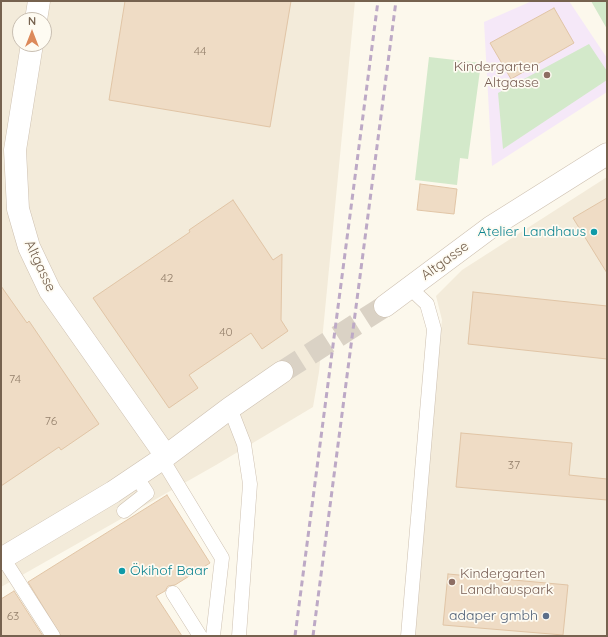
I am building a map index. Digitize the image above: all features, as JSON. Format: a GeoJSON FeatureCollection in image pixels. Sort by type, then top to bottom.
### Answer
{"type":"FeatureCollection","features":[{"type":"Feature","properties":{"kind":"street"},"geometry":{"type":"LineString","coordinates":[[37,12],[39,1]]}},
{"type":"Feature","properties":{"kind":"street","name":"Altgasse"},"geometry":{"type":"LineString","coordinates":[[31,52],[15,150],[18,209],[29,247],[50,291],[164,458]]}},
{"type":"Feature","properties":{"kind":"street","name":"Altgasse"},"geometry":{"type":"LineString","coordinates":[[385,306],[491,227],[607,154]]}},
{"type":"Feature","properties":{"kind":"street"},"geometry":{"type":"LineString","coordinates":[[2,558],[164,458],[230,408],[282,372]]}},
{"type":"Feature","properties":{"kind":"lane"},"geometry":{"type":"LineString","coordinates":[[408,636],[434,329],[427,304],[409,287]]}},
{"type":"Feature","properties":{"kind":"lane"},"geometry":{"type":"LineString","coordinates":[[230,408],[244,444],[250,484],[239,636]]}},
{"type":"Feature","properties":{"kind":"lane"},"geometry":{"type":"LineString","coordinates":[[164,458],[222,558],[213,636]]}},
{"type":"Feature","properties":{"kind":"lane"},"geometry":{"type":"LineString","coordinates":[[124,511],[146,493],[136,476]]}},
{"type":"Feature","properties":{"kind":"lane"},"geometry":{"type":"LineString","coordinates":[[2,558],[53,636]]}},
{"type":"Feature","properties":{"kind":"lane"},"geometry":{"type":"LineString","coordinates":[[173,593],[200,636]]}},
{"type":"Feature","properties":{"kind":"shaded area"},"geometry":{"type":"Polygon","coordinates":[[[1,1],[355,1],[319,372],[313,407],[216,465],[1,587],[1,1]]]}},
{"type":"Feature","properties":{"kind":"shaded area","name":"Kindergarten Altgasse"},"geometry":{"type":"Polygon","coordinates":[[[532,1],[569,1],[607,58],[607,92],[492,166],[484,22],[532,1]]]}},
{"type":"Feature","properties":{"kind":"shaded area"},"geometry":{"type":"Polygon","coordinates":[[[607,177],[607,636],[405,636],[442,320],[436,296],[462,270],[607,177]]]}},
{"type":"Feature","properties":{"kind":"green space"},"geometry":{"type":"Polygon","coordinates":[[[591,1],[607,1],[607,29],[591,1]]]}},
{"type":"Feature","properties":{"kind":"green space"},"geometry":{"type":"Polygon","coordinates":[[[589,44],[607,71],[607,80],[503,149],[498,93],[589,44]]]}},
{"type":"Feature","properties":{"kind":"green space"},"geometry":{"type":"Polygon","coordinates":[[[429,57],[481,63],[468,159],[460,158],[457,185],[415,180],[429,57]]]}},
{"type":"Feature","properties":{"kind":"building"},"geometry":{"type":"Polygon","coordinates":[[[125,1],[291,1],[270,127],[109,100],[125,1]]]}},
{"type":"Feature","properties":{"kind":"building","name":"Kindergarten Altgasse"},"geometry":{"type":"Polygon","coordinates":[[[554,8],[574,43],[511,79],[490,43],[554,8]]]}},
{"type":"Feature","properties":{"kind":"building"},"geometry":{"type":"Polygon","coordinates":[[[420,184],[457,189],[454,214],[417,210],[420,184]]]}},
{"type":"Feature","properties":{"kind":"building","name":"Atelier Landhaus"},"geometry":{"type":"Polygon","coordinates":[[[607,198],[607,273],[573,218],[607,198]]]}},
{"type":"Feature","properties":{"kind":"building"},"geometry":{"type":"Polygon","coordinates":[[[233,200],[273,260],[282,254],[281,320],[288,331],[262,349],[251,333],[189,375],[198,388],[169,408],[93,298],[190,232],[189,230],[233,200]]]}},
{"type":"Feature","properties":{"kind":"building"},"geometry":{"type":"Polygon","coordinates":[[[1,286],[27,323],[29,321],[99,424],[61,450],[59,447],[1,486],[1,286]]]}},
{"type":"Feature","properties":{"kind":"building"},"geometry":{"type":"Polygon","coordinates":[[[473,292],[607,306],[607,359],[468,344],[473,292]]]}},
{"type":"Feature","properties":{"kind":"building"},"geometry":{"type":"Polygon","coordinates":[[[461,433],[572,443],[569,475],[607,479],[607,500],[456,487],[461,433]]]}},
{"type":"Feature","properties":{"kind":"building","name":"Ökihof Baar"},"geometry":{"type":"Polygon","coordinates":[[[167,495],[210,563],[175,585],[168,586],[165,591],[156,596],[182,636],[61,636],[28,582],[167,495]]]}},
{"type":"Feature","properties":{"kind":"building"},"geometry":{"type":"Polygon","coordinates":[[[448,574],[568,585],[563,635],[443,625],[448,574]]]}},
{"type":"Feature","properties":{"kind":"building"},"geometry":{"type":"Polygon","coordinates":[[[14,591],[43,636],[1,636],[1,599],[14,591]]]}},
{"type":"Feature","properties":{"kind":"tunnel"},"geometry":{"type":"LineString","coordinates":[[282,372],[385,306]]}},
{"type":"Feature","properties":{"kind":"railway"},"geometry":{"type":"LineString","coordinates":[[295,636],[378,1]]}},
{"type":"Feature","properties":{"kind":"railway"},"geometry":{"type":"LineString","coordinates":[[313,636],[396,1]]}},
{"type":"Feature","properties":{"kind":"place","name":"Kindergarten Altgasse"},"geometry":{"type":"Point","coordinates":[547,75]}},
{"type":"Feature","properties":{"kind":"place","name":"Atelier Landhaus"},"geometry":{"type":"Point","coordinates":[594,232]}},
{"type":"Feature","properties":{"kind":"place","name":"Ökihof Baar"},"geometry":{"type":"Point","coordinates":[122,571]}},
{"type":"Feature","properties":{"kind":"place","name":"Kindergarten Landhauspark"},"geometry":{"type":"Point","coordinates":[452,582]}},
{"type":"Feature","properties":{"kind":"place","name":"adaper gmbh"},"geometry":{"type":"Point","coordinates":[546,616]}}]}
